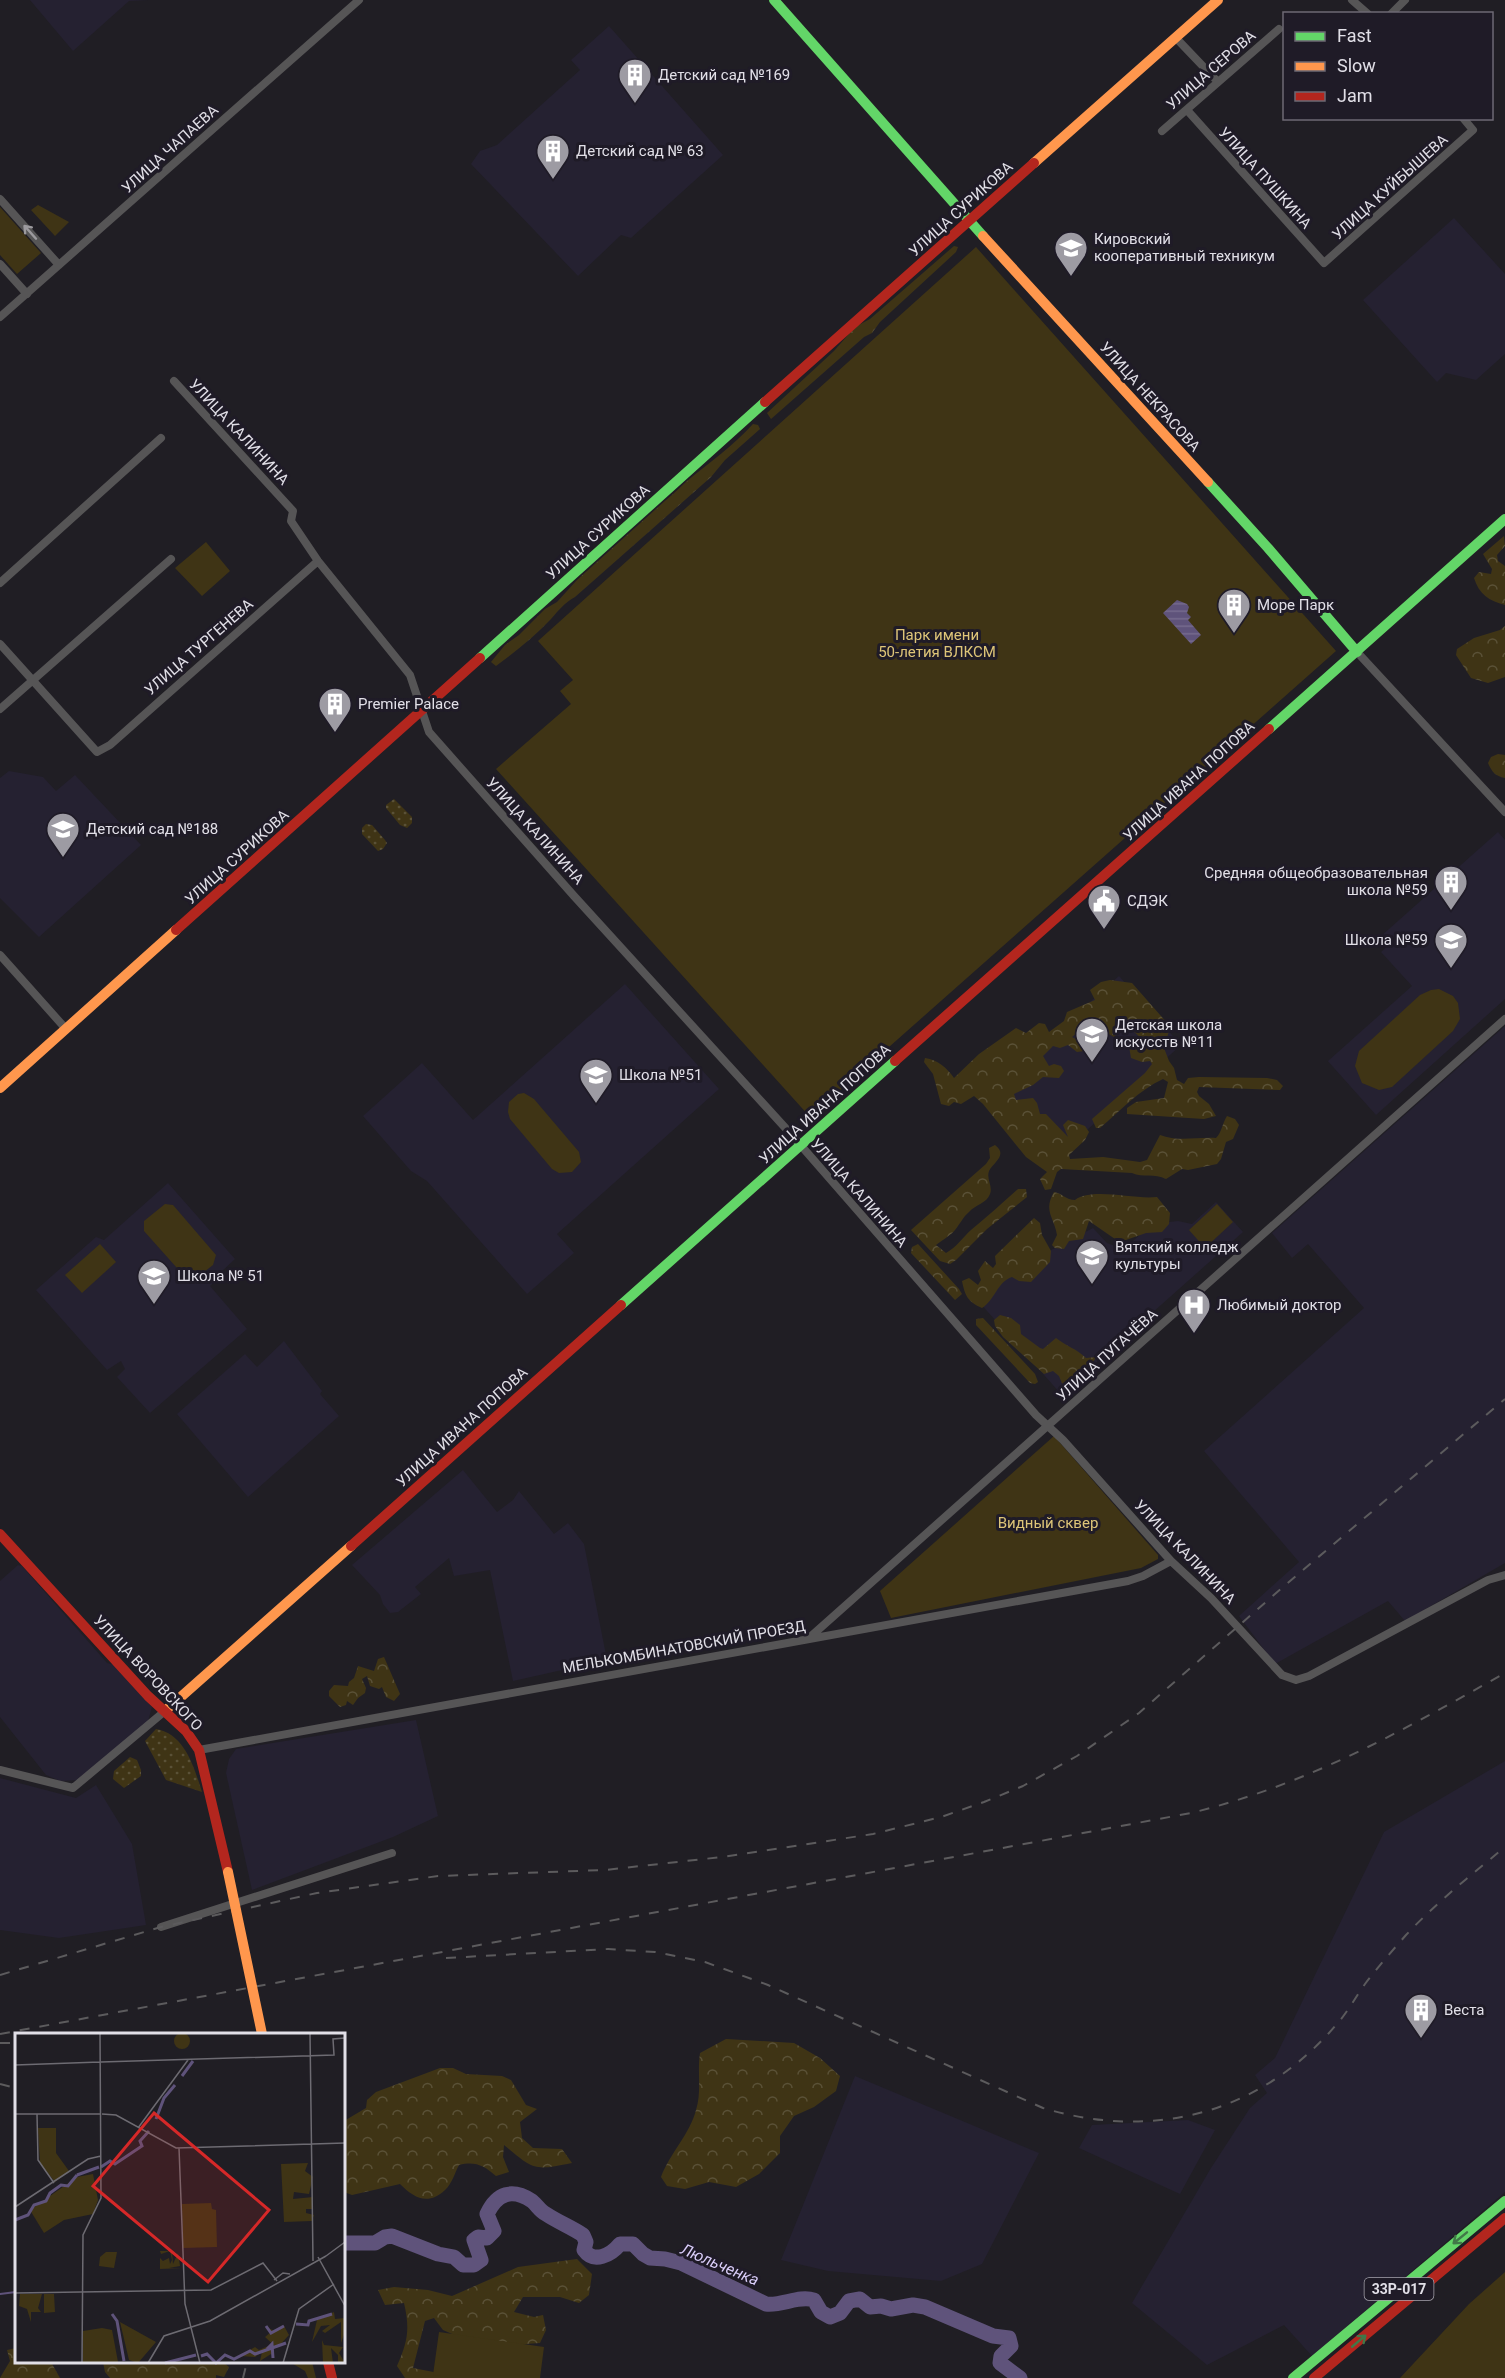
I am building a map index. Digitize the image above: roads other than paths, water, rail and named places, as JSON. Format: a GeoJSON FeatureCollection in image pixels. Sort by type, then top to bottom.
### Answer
{"type":"FeatureCollection","features":[{"type":"Feature","properties":{"kind":"main road","name":"УЛИЦА НЕКРАСОВА"},"geometry":{"type":"LineString","coordinates":[[774,0],[970,221],[1268,548],[1357,652]]}},
{"type":"Feature","properties":{"kind":"main road","name":"УЛИЦА СУРИКОВА"},"geometry":{"type":"LineString","coordinates":[[0,1088],[1218,0]]}},
{"type":"Feature","properties":{"kind":"main road","name":"УЛИЦА ИВАНА ПОПОВА"},"geometry":{"type":"LineString","coordinates":[[165,1711],[1505,519]]}},
{"type":"Feature","properties":{"kind":"main road","name":"УЛИЦА ВОРОВСКОГО"},"geometry":{"type":"LineString","coordinates":[[0,1534],[75,1617],[186,1731],[199,1750],[228,1872],[262,2033]]}},
{"type":"Feature","properties":{"kind":"main road","name":"33Р-017"},"geometry":{"type":"LineString","coordinates":[[1293,2378],[1505,2201]]}},
{"type":"Feature","properties":{"kind":"main road","name":"33Р-017"},"geometry":{"type":"LineString","coordinates":[[1314,2378],[1505,2218]]}},
{"type":"Feature","properties":{"kind":"street","name":"УЛИЦА ЧАПАЕВА"},"geometry":{"type":"LineString","coordinates":[[0,317],[359,0]]}},
{"type":"Feature","properties":{"kind":"street"},"geometry":{"type":"LineString","coordinates":[[1352,0],[1366,12]]}},
{"type":"Feature","properties":{"kind":"street"},"geometry":{"type":"LineString","coordinates":[[1393,12],[1405,0]]}},
{"type":"Feature","properties":{"kind":"street","name":"УЛИЦА СЕРОВА"},"geometry":{"type":"LineString","coordinates":[[1162,131],[1279,29]]}},
{"type":"Feature","properties":{"kind":"street"},"geometry":{"type":"LineString","coordinates":[[1176,38],[1218,82]]}},
{"type":"Feature","properties":{"kind":"street","name":"УЛИЦА ПУШКИНА"},"geometry":{"type":"LineString","coordinates":[[1187,110],[1324,263]]}},
{"type":"Feature","properties":{"kind":"street","name":"УЛИЦА КУЙБЫШЕВА"},"geometry":{"type":"LineString","coordinates":[[1324,263],[1473,130],[1465,120]]}},
{"type":"Feature","properties":{"kind":"street"},"geometry":{"type":"LineString","coordinates":[[0,199],[59,265]]}},
{"type":"Feature","properties":{"kind":"street"},"geometry":{"type":"LineString","coordinates":[[0,264],[27,294]]}},
{"type":"Feature","properties":{"kind":"street","name":"УЛИЦА КАЛИНИНА"},"geometry":{"type":"LineString","coordinates":[[174,381],[293,511],[291,520],[318,561],[410,675],[429,732],[801,1146],[1036,1415],[1282,1675],[1296,1680],[1309,1676],[1488,1580],[1505,1575]]}},
{"type":"Feature","properties":{"kind":"street"},"geometry":{"type":"LineString","coordinates":[[0,583],[161,438]]}},
{"type":"Feature","properties":{"kind":"street"},"geometry":{"type":"LineString","coordinates":[[0,709],[171,559]]}},
{"type":"Feature","properties":{"kind":"street","name":"УЛИЦА ТУРГЕНЕВА"},"geometry":{"type":"LineString","coordinates":[[33,679],[97,752],[110,745],[318,561]]}},
{"type":"Feature","properties":{"kind":"street"},"geometry":{"type":"LineString","coordinates":[[0,644],[33,679]]}},
{"type":"Feature","properties":{"kind":"street","name":"УЛИЦА НЕКРАСОВА"},"geometry":{"type":"LineString","coordinates":[[1357,652],[1505,812]]}},
{"type":"Feature","properties":{"kind":"street"},"geometry":{"type":"LineString","coordinates":[[0,955],[66,1029]]}},
{"type":"Feature","properties":{"kind":"street","name":"УЛИЦА ПУГАЧЁВА"},"geometry":{"type":"LineString","coordinates":[[807,1639],[1505,1018]]}},
{"type":"Feature","properties":{"kind":"street","name":"МЕЛЬКОМБИНАТОВСКИЙ ПРОЕЗД"},"geometry":{"type":"LineString","coordinates":[[199,1750],[1128,1581],[1143,1576],[1171,1560]]}},
{"type":"Feature","properties":{"kind":"street"},"geometry":{"type":"LineString","coordinates":[[0,1770],[73,1788],[165,1711]]}},
{"type":"Feature","properties":{"kind":"street"},"geometry":{"type":"LineString","coordinates":[[160,1927],[392,1853]]}},
{"type":"Feature","properties":{"kind":"waterway","name":"Люльченка"},"geometry":{"type":"LineString","coordinates":[[345,2243],[375,2243],[392,2236],[438,2254],[454,2257],[463,2265],[474,2265],[481,2260],[474,2240],[478,2237],[487,2238],[494,2231],[487,2214],[491,2207],[500,2197],[518,2195],[532,2201],[544,2213],[583,2235],[586,2242],[584,2250],[593,2257],[612,2252],[620,2244],[633,2244],[650,2258],[681,2263],[766,2304],[802,2299],[814,2300],[821,2312],[830,2317],[840,2313],[849,2301],[860,2299],[870,2307],[881,2306],[891,2309],[913,2305],[925,2307],[993,2336],[1009,2338],[1011,2346],[1001,2356],[1000,2363],[1020,2378]]}},
{"type":"Feature","properties":{"kind":"waterway","name":"Люльченка"},"geometry":{"type":"LineString","coordinates":[[0,2294],[15,2292]]}},
{"type":"Feature","properties":{"kind":"railway"},"geometry":{"type":"LineString","coordinates":[[0,1975],[161,1927],[317,1893],[438,1876],[605,1870],[722,1857],[873,1834],[941,1817],[984,1802],[1023,1786],[1077,1756],[1139,1713],[1283,1587],[1505,1399]]}},
{"type":"Feature","properties":{"kind":"railway"},"geometry":{"type":"LineString","coordinates":[[0,2034],[1191,1813],[1234,1801],[1315,1772],[1391,1736],[1505,1673]]}},
{"type":"Feature","properties":{"kind":"railway"},"geometry":{"type":"LineString","coordinates":[[446,1958],[608,1949],[655,1952],[705,1962],[768,1985],[1043,2108],[1084,2118],[1124,2121],[1164,2120],[1202,2112],[1239,2099],[1274,2080],[1306,2055],[1340,2020],[1380,1965],[1417,1923],[1505,1847]]}},
{"type":"Feature","properties":{"kind":"railway"},"geometry":{"type":"LineString","coordinates":[[0,2043],[15,2043]]}},
{"type":"Feature","properties":{"kind":"railway"},"geometry":{"type":"LineString","coordinates":[[0,2084],[15,2088]]}},
{"type":"Feature","properties":{"kind":"railway"},"geometry":{"type":"LineString","coordinates":[[243,2378],[247,2363]]}},
{"type":"Feature","properties":{"kind":"place","name":"Детский сад №169"},"geometry":{"type":"Point","coordinates":[635,104]}},
{"type":"Feature","properties":{"kind":"place","name":"Детский сад № 63"},"geometry":{"type":"Point","coordinates":[553,180]}},
{"type":"Feature","properties":{"kind":"place","name":"Кировский кооперативный техникум"},"geometry":{"type":"Point","coordinates":[1071,277]}},
{"type":"Feature","properties":{"kind":"place","name":"Море Парк"},"geometry":{"type":"Point","coordinates":[1234,634]}},
{"type":"Feature","properties":{"kind":"place","name":"Premier Palace"},"geometry":{"type":"Point","coordinates":[335,733]}},
{"type":"Feature","properties":{"kind":"place","name":"Детский сад №188"},"geometry":{"type":"Point","coordinates":[63,858]}},
{"type":"Feature","properties":{"kind":"place","name":"Средняя общеобразовательная школа №59"},"geometry":{"type":"Point","coordinates":[1451,911]}},
{"type":"Feature","properties":{"kind":"place","name":"СДЭК"},"geometry":{"type":"Point","coordinates":[1104,930]}},
{"type":"Feature","properties":{"kind":"place","name":"Школа №59"},"geometry":{"type":"Point","coordinates":[1451,969]}},
{"type":"Feature","properties":{"kind":"place","name":"Детская школа искусств №11"},"geometry":{"type":"Point","coordinates":[1092,1063]}},
{"type":"Feature","properties":{"kind":"place","name":"Школа №51"},"geometry":{"type":"Point","coordinates":[596,1104]}},
{"type":"Feature","properties":{"kind":"place","name":"Вятский колледж культуры"},"geometry":{"type":"Point","coordinates":[1092,1285]}},
{"type":"Feature","properties":{"kind":"place","name":"Школа № 51"},"geometry":{"type":"Point","coordinates":[154,1305]}},
{"type":"Feature","properties":{"kind":"place","name":"Любимый доктор"},"geometry":{"type":"Point","coordinates":[1194,1334]}},
{"type":"Feature","properties":{"kind":"place","name":"Веста"},"geometry":{"type":"Point","coordinates":[1421,2039]}},
{"type":"Feature","properties":{"kind":"park label","name":"Парк имени 50-летия ВЛКСМ"},"geometry":{"type":"Point","coordinates":[937,644]}},
{"type":"Feature","properties":{"kind":"park label","name":"Видный сквер"},"geometry":{"type":"Point","coordinates":[1048,1523]}}]}
